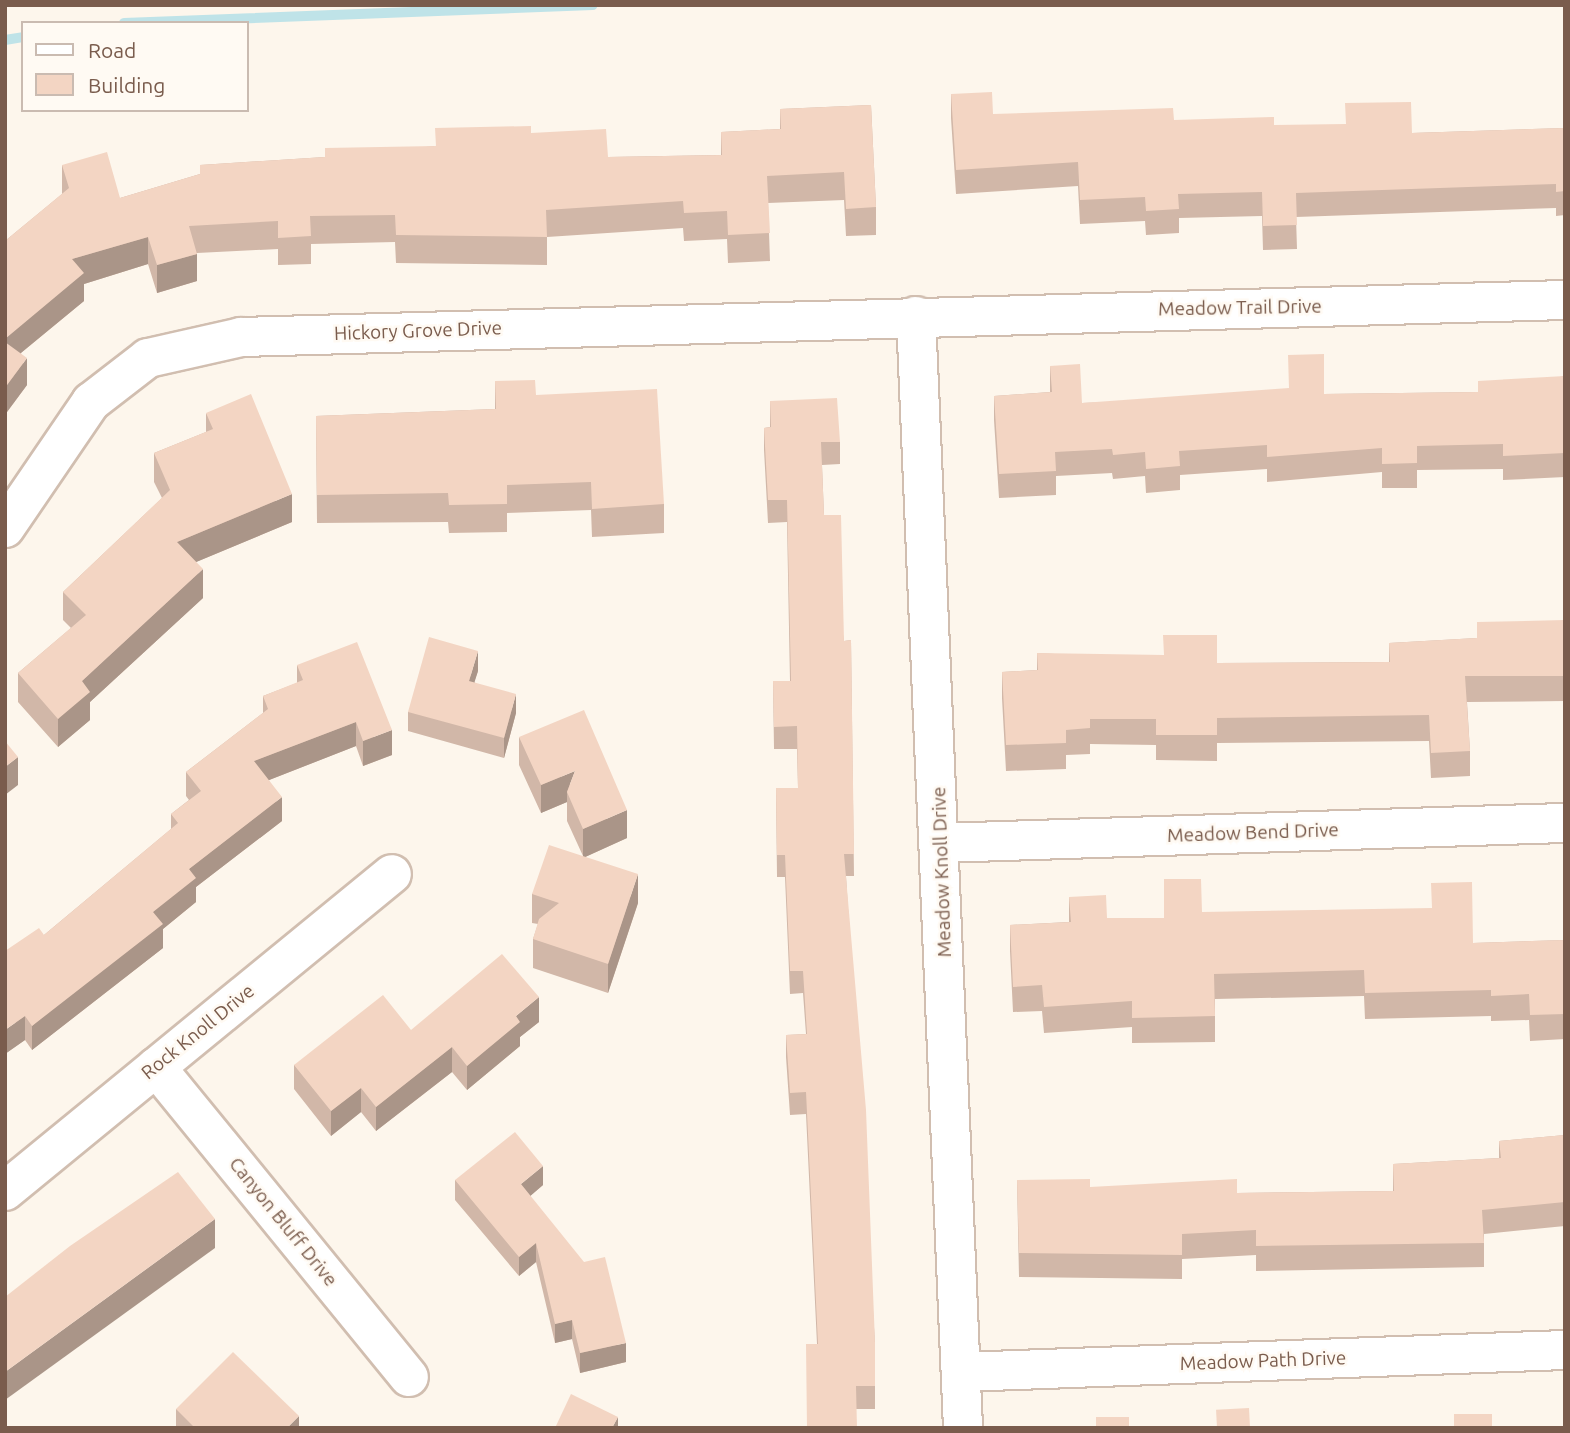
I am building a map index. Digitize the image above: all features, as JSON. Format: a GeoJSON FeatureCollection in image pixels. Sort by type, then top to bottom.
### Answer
{"type":"FeatureCollection","features":[{"type":"Feature","properties":{"kind":"street","name":"Meadow Trail Drive"},"geometry":{"type":"LineString","coordinates":[[916,316],[1565,300]]}},
{"type":"Feature","properties":{"kind":"street","name":"Hickory Grove Drive"},"geometry":{"type":"LineString","coordinates":[[5,528],[91,402],[148,358],[205,342],[916,316]]}},
{"type":"Feature","properties":{"kind":"street","name":"Meadow Knoll Drive"},"geometry":{"type":"LineString","coordinates":[[916,316],[941,843],[963,1428]]}},
{"type":"Feature","properties":{"kind":"street","name":"Meadow Bend Drive"},"geometry":{"type":"LineString","coordinates":[[941,843],[1565,823]]}},
{"type":"Feature","properties":{"kind":"street","name":"Rock Knoll Drive"},"geometry":{"type":"LineString","coordinates":[[5,1191],[392,874]]}},
{"type":"Feature","properties":{"kind":"street","name":"Canyon Bluff Drive"},"geometry":{"type":"LineString","coordinates":[[156,1067],[410,1377]]}},
{"type":"Feature","properties":{"kind":"street","name":"Meadow Path Drive"},"geometry":{"type":"LineString","coordinates":[[962,1372],[1565,1350]]}},
{"type":"Feature","properties":{"kind":"building"},"geometry":{"type":"Polygon","coordinates":[[[992,92],[993,114],[1173,108],[1174,120],[1274,117],[1274,125],[1346,124],[1345,103],[1411,102],[1412,133],[1565,128],[1565,191],[1556,192],[1556,184],[1296,193],[1297,225],[1263,226],[1262,192],[1178,194],[1179,209],[1146,211],[1145,197],[1080,200],[1078,162],[956,170],[951,94],[992,92]]]}},
{"type":"Feature","properties":{"kind":"building"},"geometry":{"type":"Polygon","coordinates":[[[871,105],[876,207],[846,209],[844,172],[767,176],[770,233],[728,235],[727,211],[684,213],[683,201],[546,210],[547,237],[396,235],[395,215],[310,216],[311,236],[278,238],[278,221],[189,226],[197,254],[157,265],[148,237],[72,259],[84,273],[5,339],[5,241],[69,188],[62,165],[107,152],[120,198],[200,174],[200,165],[325,157],[325,148],[436,146],[435,128],[531,126],[531,133],[606,129],[608,157],[722,155],[721,132],[781,129],[780,109],[871,105]]]}},
{"type":"Feature","properties":{"kind":"building"},"geometry":{"type":"Polygon","coordinates":[[[5,342],[27,358],[7,385],[5,383],[5,342]]]}},
{"type":"Feature","properties":{"kind":"building"},"geometry":{"type":"Polygon","coordinates":[[[1324,354],[1324,394],[1478,392],[1478,381],[1565,376],[1565,453],[1503,456],[1503,444],[1417,446],[1417,463],[1382,464],[1382,448],[1267,457],[1267,445],[1179,451],[1180,466],[1146,469],[1145,452],[1113,455],[1112,449],[1055,452],[1056,471],[999,474],[994,396],[1052,392],[1050,366],[1080,364],[1082,403],[1289,388],[1288,355],[1324,354]]]}},
{"type":"Feature","properties":{"kind":"building"},"geometry":{"type":"Polygon","coordinates":[[[535,380],[536,395],[657,389],[664,504],[592,509],[591,482],[507,485],[507,504],[449,505],[448,493],[317,495],[316,416],[496,409],[495,381],[535,380]]]}},
{"type":"Feature","properties":{"kind":"building"},"geometry":{"type":"Polygon","coordinates":[[[251,394],[292,494],[177,542],[203,569],[82,681],[90,692],[58,719],[18,673],[86,615],[63,592],[170,490],[154,453],[213,429],[206,413],[251,394]]]}},
{"type":"Feature","properties":{"kind":"building"},"geometry":{"type":"Polygon","coordinates":[[[837,398],[840,442],[821,442],[824,515],[841,515],[844,641],[851,640],[854,854],[844,854],[866,1110],[875,1386],[856,1386],[857,1428],[807,1428],[806,1344],[818,1344],[806,1092],[790,1093],[786,1035],[807,1034],[803,971],[790,971],[785,855],[777,855],[776,788],[798,788],[797,726],[774,727],[773,681],[791,681],[787,500],[768,500],[764,428],[771,427],[770,401],[837,398]]]}},
{"type":"Feature","properties":{"kind":"building"},"geometry":{"type":"Polygon","coordinates":[[[1565,620],[1565,676],[1465,676],[1470,751],[1431,753],[1429,715],[1217,718],[1217,735],[1156,735],[1156,719],[1090,719],[1090,728],[1066,730],[1066,743],[1006,745],[1002,672],[1038,670],[1037,653],[1164,655],[1163,635],[1217,635],[1217,663],[1390,662],[1389,643],[1477,638],[1477,622],[1565,620]]]}},
{"type":"Feature","properties":{"kind":"building"},"geometry":{"type":"Polygon","coordinates":[[[429,637],[478,651],[469,681],[516,694],[504,738],[408,712],[429,637]]]}},
{"type":"Feature","properties":{"kind":"building"},"geometry":{"type":"Polygon","coordinates":[[[357,642],[392,730],[363,741],[356,722],[254,761],[282,797],[189,869],[196,878],[153,912],[163,924],[32,1026],[25,1016],[5,1030],[5,951],[39,928],[44,935],[178,823],[171,814],[201,791],[186,772],[268,709],[263,696],[303,680],[297,665],[357,642]]]}},
{"type":"Feature","properties":{"kind":"building"},"geometry":{"type":"Polygon","coordinates":[[[584,710],[627,810],[583,829],[567,792],[575,771],[541,785],[519,737],[584,710]]]}},
{"type":"Feature","properties":{"kind":"building"},"geometry":{"type":"Polygon","coordinates":[[[5,741],[18,757],[5,767],[5,741]]]}},
{"type":"Feature","properties":{"kind":"building"},"geometry":{"type":"Polygon","coordinates":[[[549,845],[638,874],[608,964],[533,939],[539,919],[559,903],[532,894],[549,845]]]}},
{"type":"Feature","properties":{"kind":"building"},"geometry":{"type":"Polygon","coordinates":[[[1164,879],[1201,879],[1202,912],[1432,908],[1431,883],[1472,882],[1473,943],[1565,940],[1565,1014],[1530,1015],[1529,994],[1491,996],[1491,990],[1365,993],[1364,970],[1214,974],[1215,1016],[1132,1018],[1132,1001],[1044,1007],[1042,985],[1013,987],[1010,925],[1071,922],[1069,897],[1106,895],[1107,918],[1164,918],[1164,879]]]}},
{"type":"Feature","properties":{"kind":"building"},"geometry":{"type":"Polygon","coordinates":[[[502,954],[539,997],[516,1016],[520,1022],[467,1066],[452,1047],[376,1107],[361,1088],[331,1111],[294,1065],[383,995],[411,1030],[502,954]]]}},
{"type":"Feature","properties":{"kind":"building"},"geometry":{"type":"Polygon","coordinates":[[[515,1132],[543,1166],[521,1184],[584,1262],[605,1257],[626,1343],[580,1353],[572,1320],[555,1324],[536,1243],[519,1257],[455,1180],[515,1132]]]}},
{"type":"Feature","properties":{"kind":"building"},"geometry":{"type":"Polygon","coordinates":[[[1565,1135],[1565,1202],[1482,1210],[1484,1243],[1256,1246],[1256,1230],[1182,1234],[1182,1255],[1019,1253],[1017,1180],[1090,1179],[1090,1187],[1237,1179],[1237,1193],[1394,1191],[1393,1164],[1501,1158],[1499,1141],[1565,1135]]]}},
{"type":"Feature","properties":{"kind":"building"},"geometry":{"type":"Polygon","coordinates":[[[178,1172],[215,1219],[5,1372],[5,1297],[70,1246],[178,1172]]]}},
{"type":"Feature","properties":{"kind":"building"},"geometry":{"type":"Polygon","coordinates":[[[233,1352],[299,1416],[287,1428],[195,1428],[176,1409],[233,1352]]]}},
{"type":"Feature","properties":{"kind":"building"},"geometry":{"type":"Polygon","coordinates":[[[571,1394],[618,1417],[612,1428],[555,1428],[571,1394]]]}},
{"type":"Feature","properties":{"kind":"building"},"geometry":{"type":"Polygon","coordinates":[[[1249,1408],[1250,1428],[1217,1428],[1216,1410],[1249,1408]]]}},
{"type":"Feature","properties":{"kind":"building"},"geometry":{"type":"Polygon","coordinates":[[[1454,1414],[1492,1414],[1492,1428],[1454,1428],[1454,1414]]]}},
{"type":"Feature","properties":{"kind":"building"},"geometry":{"type":"Polygon","coordinates":[[[1096,1417],[1129,1417],[1129,1428],[1096,1428],[1096,1417]]]}},
{"type":"Feature","properties":{"kind":"waterway"},"geometry":{"type":"LineString","coordinates":[[176,21],[593,5]]}},
{"type":"Feature","properties":{"kind":"waterway"},"geometry":{"type":"LineString","coordinates":[[5,40],[21,37]]}}]}
